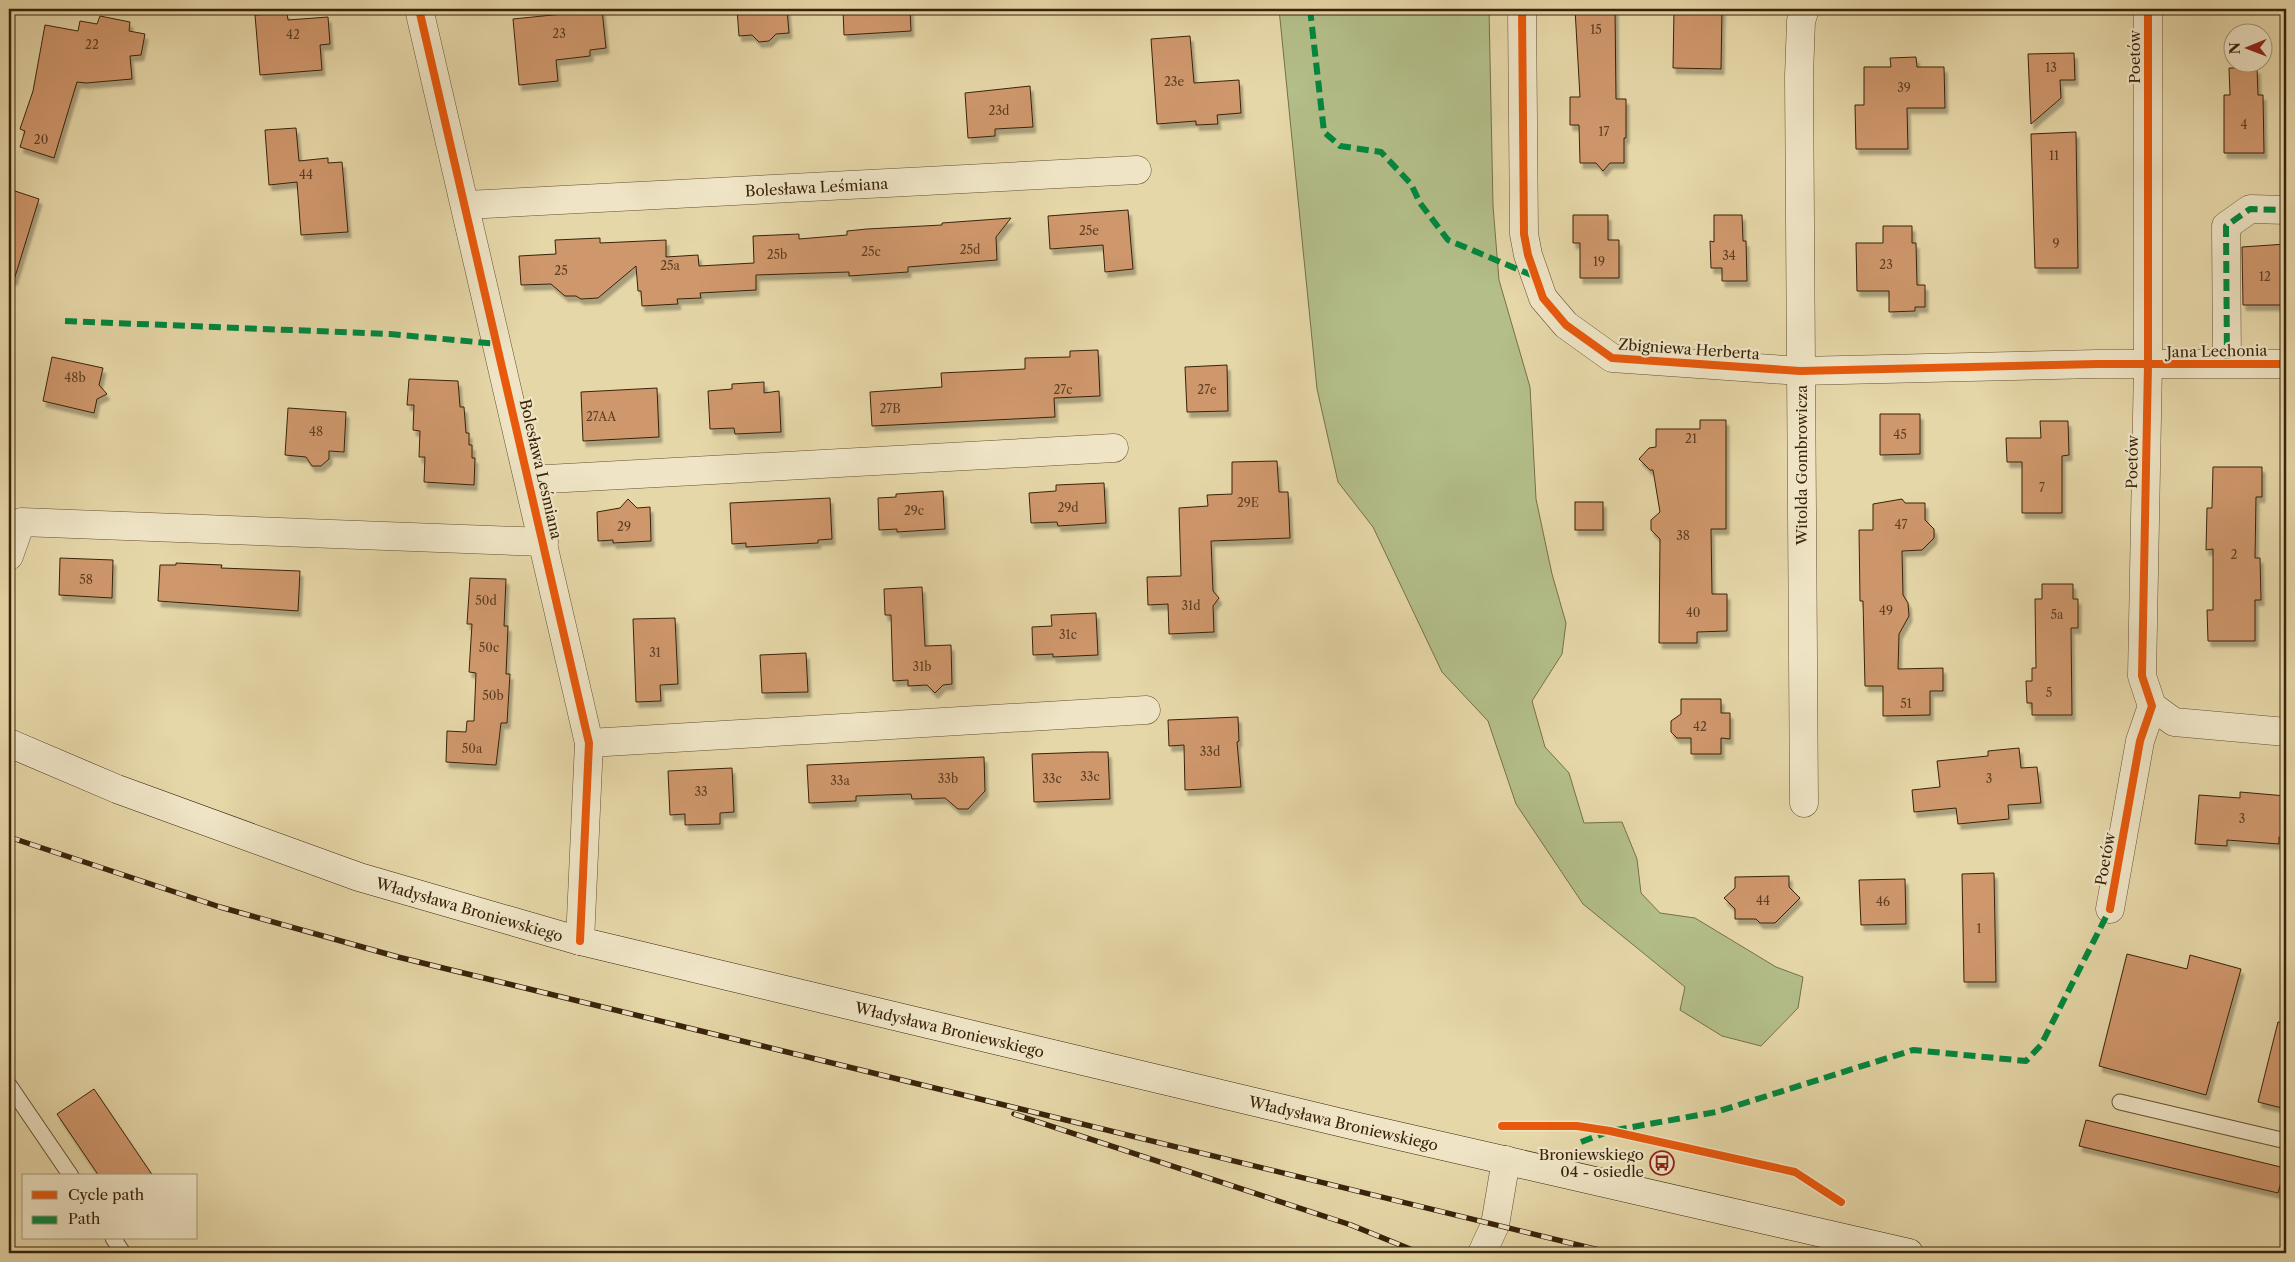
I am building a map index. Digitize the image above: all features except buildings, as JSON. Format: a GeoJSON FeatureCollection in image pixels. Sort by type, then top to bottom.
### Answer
{"type":"FeatureCollection","features":[{"type":"Feature","properties":{"kind":"street","name":"Bolesława Leśmiana"},"geometry":{"type":"LineString","coordinates":[[419,9],[544,542],[589,743],[580,941]]}},
{"type":"Feature","properties":{"kind":"street","name":"Zbigniewa Herberta"},"geometry":{"type":"LineString","coordinates":[[1522,9],[1524,234],[1528,255],[1543,298],[1566,324],[1612,358],[1800,371],[2148,365]]}},
{"type":"Feature","properties":{"kind":"street","name":"Witolda Gombrowicza"},"geometry":{"type":"LineString","coordinates":[[1804,803],[1799,76],[1801,21],[1806,9]]}},
{"type":"Feature","properties":{"kind":"street","name":"Poetów"},"geometry":{"type":"LineString","coordinates":[[2110,909],[2140,741],[2152,706],[2142,676],[2148,365],[2148,9]]}},
{"type":"Feature","properties":{"kind":"street","name":"Bolesława Leśmiana"},"geometry":{"type":"LineString","coordinates":[[466,206],[1137,170]]}},
{"type":"Feature","properties":{"kind":"street"},"geometry":{"type":"LineString","coordinates":[[2227,363],[2226,226],[2250,209],[2286,210]]}},
{"type":"Feature","properties":{"kind":"street","name":"Jana Lechonia"},"geometry":{"type":"LineString","coordinates":[[2148,365],[2286,364]]}},
{"type":"Feature","properties":{"kind":"street"},"geometry":{"type":"LineString","coordinates":[[529,480],[1114,448]]}},
{"type":"Feature","properties":{"kind":"street"},"geometry":{"type":"LineString","coordinates":[[9,556],[21,522],[544,542]]}},
{"type":"Feature","properties":{"kind":"street"},"geometry":{"type":"LineString","coordinates":[[2152,706],[2174,722],[2286,732]]}},
{"type":"Feature","properties":{"kind":"street"},"geometry":{"type":"LineString","coordinates":[[589,743],[1146,710]]}},
{"type":"Feature","properties":{"kind":"street","name":"Władysława Broniewskiego"},"geometry":{"type":"LineString","coordinates":[[9,743],[117,789],[359,877],[580,941],[1336,1122],[1909,1253]]}},
{"type":"Feature","properties":{"kind":"street"},"geometry":{"type":"LineString","coordinates":[[1482,1253],[1495,1225],[1506,1160]]}},
{"type":"Feature","properties":{"kind":"lane"},"geometry":{"type":"LineString","coordinates":[[9,1085],[70,1174]]}},
{"type":"Feature","properties":{"kind":"lane"},"geometry":{"type":"LineString","coordinates":[[2120,1102],[2286,1141]]}},
{"type":"Feature","properties":{"kind":"lane"},"geometry":{"type":"LineString","coordinates":[[114,1240],[123,1253]]}},
{"type":"Feature","properties":{"kind":"green space"},"geometry":{"type":"Polygon","coordinates":[[[1279,9],[1489,9],[1493,206],[1499,280],[1530,387],[1536,499],[1552,574],[1566,623],[1562,654],[1532,701],[1545,747],[1569,773],[1584,823],[1622,822],[1637,859],[1641,893],[1660,913],[1695,918],[1776,967],[1803,977],[1798,1008],[1761,1046],[1722,1036],[1680,1010],[1685,987],[1583,904],[1516,804],[1488,721],[1442,672],[1373,527],[1338,482],[1317,389],[1279,9]]]}},
{"type":"Feature","properties":{"kind":"railway"},"geometry":{"type":"LineString","coordinates":[[9,837],[220,907],[398,957],[1611,1253]]}},
{"type":"Feature","properties":{"kind":"railway"},"geometry":{"type":"LineString","coordinates":[[1014,1114],[1351,1225],[1420,1253]]}},
{"type":"Feature","properties":{"kind":"marked path"},"geometry":{"type":"LineString","coordinates":[[1310,9],[1324,132],[1340,146],[1381,152],[1411,184],[1420,203],[1448,240],[1534,276]]}},
{"type":"Feature","properties":{"kind":"marked path"},"geometry":{"type":"LineString","coordinates":[[2227,363],[2226,226],[2250,209],[2286,210]]}},
{"type":"Feature","properties":{"kind":"marked path"},"geometry":{"type":"LineString","coordinates":[[65,321],[390,334],[498,344]]}},
{"type":"Feature","properties":{"kind":"marked path"},"geometry":{"type":"LineString","coordinates":[[1581,1142],[1610,1131],[1716,1112],[1913,1050],[2026,1061],[2041,1045],[2110,909]]}},
{"type":"Feature","properties":{"kind":"cycle path"},"geometry":{"type":"LineString","coordinates":[[419,9],[589,743],[580,941]]}},
{"type":"Feature","properties":{"kind":"cycle path"},"geometry":{"type":"LineString","coordinates":[[1522,9],[1524,234],[1528,255],[1543,298],[1566,325],[1612,358],[1800,371],[2097,364],[2286,364]]}},
{"type":"Feature","properties":{"kind":"cycle path"},"geometry":{"type":"LineString","coordinates":[[2110,909],[2140,741],[2152,706],[2142,676],[2148,365],[2148,9]]}},
{"type":"Feature","properties":{"kind":"cycle path"},"geometry":{"type":"LineString","coordinates":[[1502,1126],[1577,1126],[1610,1131],[1795,1172],[1841,1202]]}},
{"type":"Feature","properties":{"kind":"place","name":"Broniewskiego 04 - osiedle"},"geometry":{"type":"Point","coordinates":[1662,1163]}}]}
